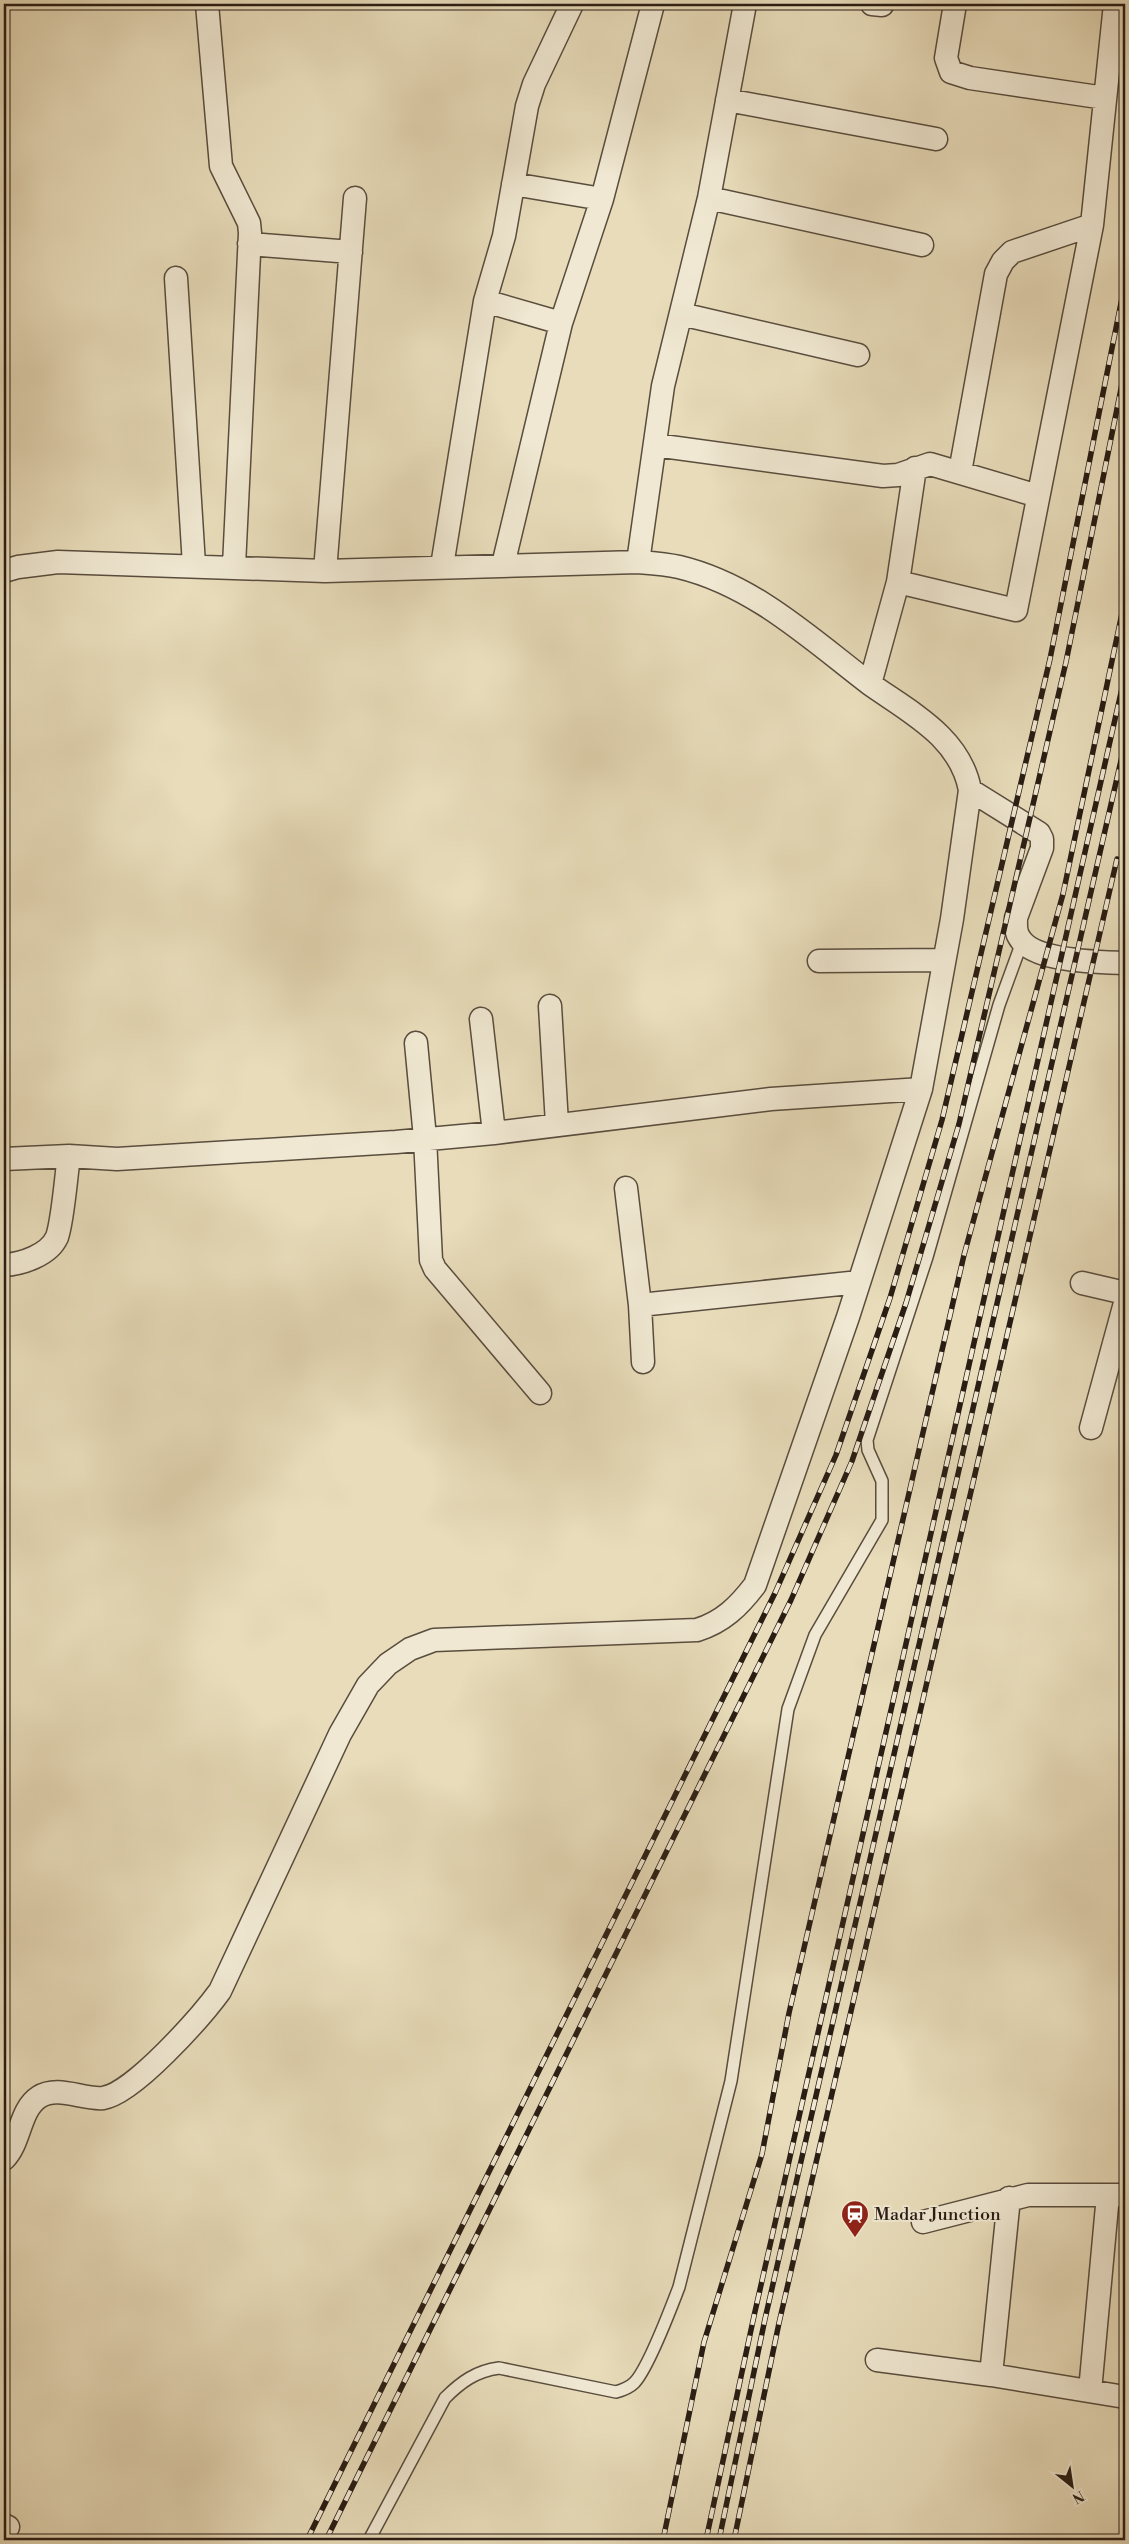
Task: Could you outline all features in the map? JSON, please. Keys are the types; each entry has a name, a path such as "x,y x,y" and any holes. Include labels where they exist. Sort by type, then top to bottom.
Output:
{"street":[{"path":"207,4 221,166 249,223 234,566"},
{"path":"442,566 485,301 504,236 527,106 534,84 572,4"},
{"path":"503,565 561,323 602,199 653,4"},
{"path":"638,562 664,386 709,198 745,4"},
{"path":"955,4 946,58 951,72 970,78 1105,98"},
{"path":"898,582 1016,610 1092,225 1115,4"},
{"path":"728,100 936,139"},
{"path":"513,184 602,199"},
{"path":"325,571 355,198"},
{"path":"709,198 922,245"},
{"path":"960,472 996,274 1003,260 1012,252 1092,225"},
{"path":"249,244 351,252"},
{"path":"176,278 194,565"},
{"path":"485,301 561,323"},
{"path":"681,314 858,355"},
{"path":"655,446 883,476 898,475 930,464 1038,496"},
{"path":"870,684 898,582 915,468"},
{"path":"4,571 18,567 58,562 234,566 325,571 442,566 638,562 679,567 726,583 761,601 870,684 939,732 960,758 967,775 970,790 952,919 921,1089 859,1282 755,1585 726,1616 712,1625 697,1630 434,1640 410,1649 388,1664 368,1685 340,1734 220,1991 203,2014 123,2091 101,2098 59,2093 40,2096 28,2110 15,2146 4,2159"},
{"path":"970,790 1028,826 1042,838 1042,848 1016,918 1016,930 1022,942 1034,952 1047,955 1094,962 1125,963"},
{"path":"819,961 944,960"},
{"path":"550,1006 557,1124"},
{"path":"481,1019 494,1133"},
{"path":"416,1043 425,1138 431,1260 435,1269 540,1393"},
{"path":"4,1159 69,1156 117,1159 494,1133 771,1099 921,1089"},
{"path":"4,1265 33,1258 46,1251 57,1238 69,1156"},
{"path":"626,1188 640,1305 643,1362"},
{"path":"640,1305 859,1282"},
{"path":"1082,1283 1125,1293"},
{"path":"1091,1428 1125,1303"},
{"path":"924,2222 1009,2198 1028,2195 1121,2195 1090,2392"},
{"path":"991,2374 1009,2198"},
{"path":"878,2360 991,2374 1125,2397"}],"lane":[{"path":"369,2540 445,2398 458,2385 486,2370 499,2368 616,2392 622,2390 634,2383 641,2372 671,2308 679,2287 730,2081 788,1709 815,1635 882,1520 882,1481 868,1450 867,1440 927,1258 999,1005 1022,942"}],"railway":[{"path":"307,2540 775,1593 836,1455 890,1298 942,1120 1050,659 1125,283"},
{"path":"326,2540 791,1600 852,1461 906,1303 959,1124 1066,662 1125,369"},
{"path":"663,2540 704,2342 762,2154 789,2013 964,1255 1063,894 1125,599"},
{"path":"706,2540 754,2316 1125,675"},
{"path":"719,2540 765,2319 1125,743"},
{"path":"734,2540 779,2323 1117,859"}],"place":[{"name":"Madar Junction","path":"855,2238"}]}
